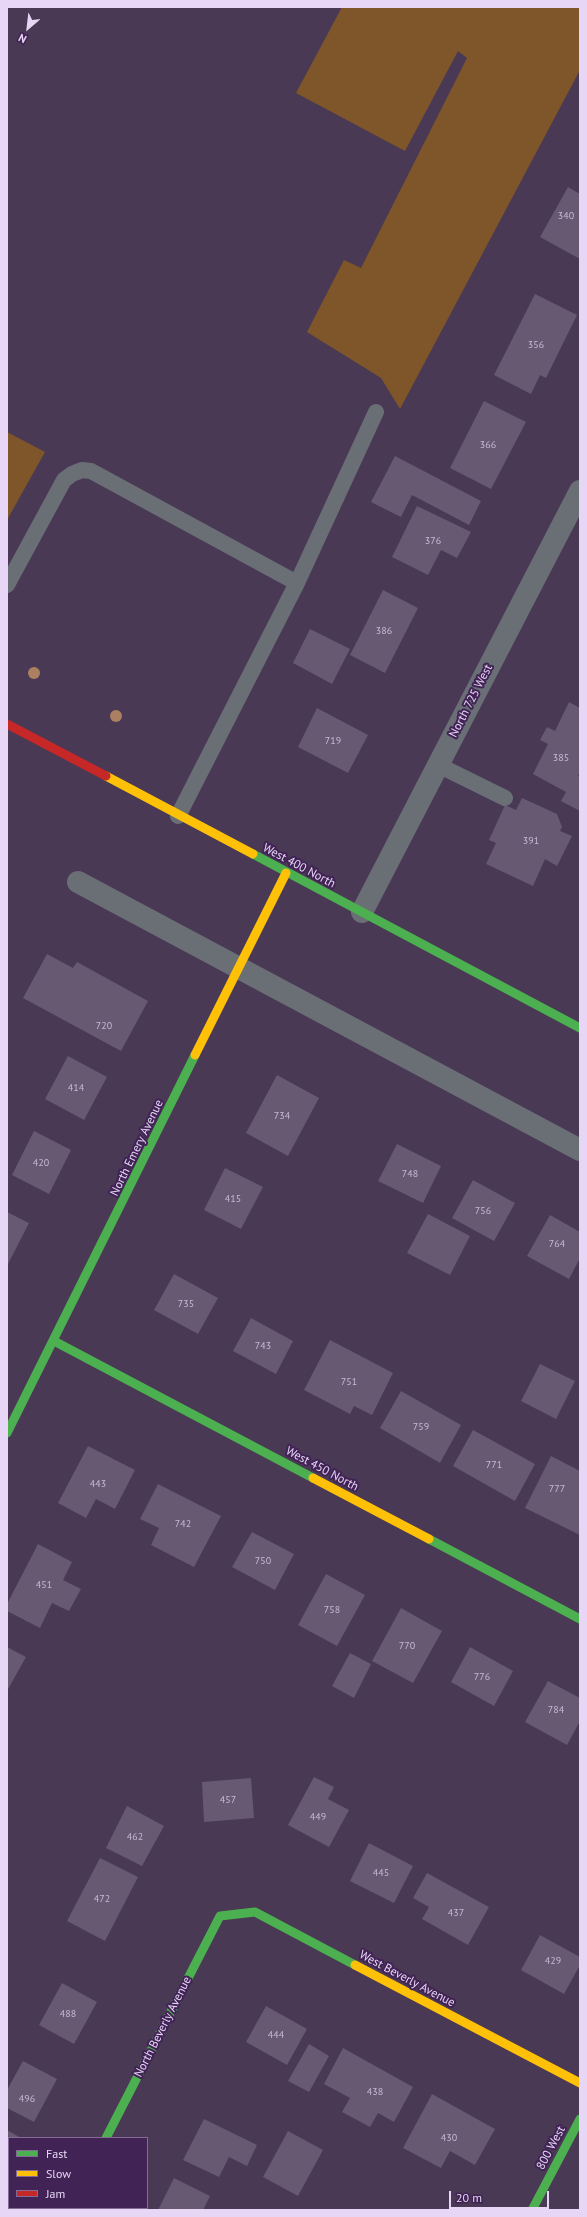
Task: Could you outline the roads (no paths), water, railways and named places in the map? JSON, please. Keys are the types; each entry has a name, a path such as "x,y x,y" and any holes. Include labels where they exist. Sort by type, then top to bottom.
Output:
{"street":[{"name":"North 725 West","path":"362,912 580,491"},
{"name":"West 400 North","path":"7,724 580,1028"},
{"name":"North Emery Avenue","path":"7,1433 286,873"},
{"path":"78,882 239,970 580,1150"},
{"name":"West 450 North","path":"54,1341 580,1619"},
{"name":"West Beverly Avenue","path":"220,1916 255,1912 580,2083"},
{"name":"North Beverly Avenue","path":"107,2137 220,1916"},
{"name":"800 West","path":"532,2210 580,2119"}],"lane":[{"path":"178,816 298,583 376,412"},
{"path":"7,585 64,480 72,474 82,470 91,471 298,583"},
{"path":"438,765 505,798"}]}
